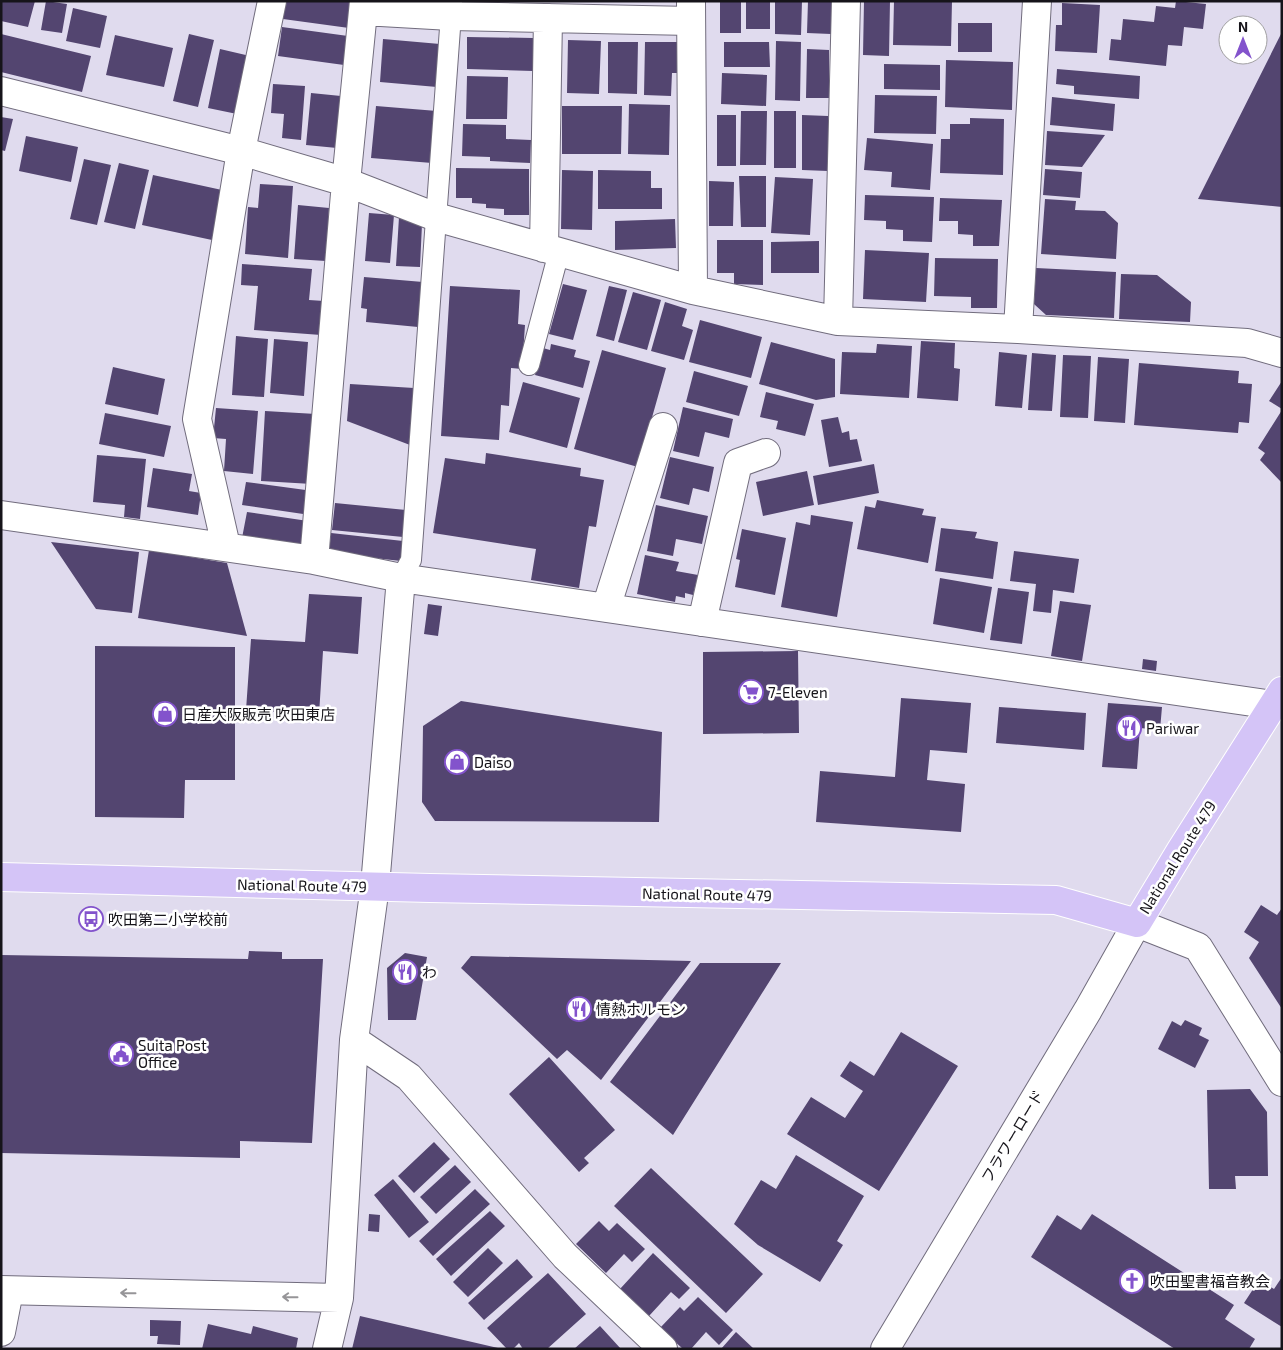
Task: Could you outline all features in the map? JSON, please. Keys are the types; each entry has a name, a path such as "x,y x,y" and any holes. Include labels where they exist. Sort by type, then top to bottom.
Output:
{"highway":[{"name":"National Route 479","path":"1,876 1056,900 1137,923 1277,698"}],"street":[{"path":"226,546 197,419 241,151 272,1"},
{"path":"838,321 846,1"},
{"path":"1018,329 1037,1"},
{"path":"314,560 363,6 452,9 548,18 691,11 693,290"},
{"path":"548,18 552,250"},
{"path":"1,91 241,151 346,182 436,217 693,290 838,321 1018,329 1247,343 1282,353"},
{"path":"606,608 663,427"},
{"path":"702,622 738,463 766,453"},
{"path":"1,516 226,546 314,560 401,578 702,622 1277,698"},
{"path":"327,1349 339,1298 354,1040 375,886 401,578"},
{"path":"1137,923 1198,946 1282,1082"},
{"name":"フラワーロード","path":"885,1349 1088,1010 1137,923"},
{"path":"354,1040 409,1077 565,1256 663,1349"},
{"path":"1,1332 5,1290 339,1298"}],"lane":[{"path":"401,578 411,560 452,9"},
{"path":"529,365 552,250"}],"building":[{"path":"1,1 35,1 28,27 1,21"},
{"path":"46,1 67,4 62,33 41,30"},
{"path":"286,1 353,1 349,28 283,19"},
{"path":"720,1 741,1 741,33 720,33"},
{"path":"746,1 770,1 770,29 746,29"},
{"path":"775,1 802,1 801,35 775,34"},
{"path":"808,1 832,1 831,34 807,33"},
{"path":"864,1 890,1 889,56 863,55"},
{"path":"894,1 952,1 951,46 893,45"},
{"path":"1176,1 1206,4 1203,29 1184,27 1182,46 1168,45 1166,66 1109,60 1111,39 1121,40 1123,19 1154,22 1156,6 1175,8"},
{"path":"1062,3 1100,5 1097,53 1055,51 1056,25 1062,25"},
{"path":"73,8 107,16 100,48 66,41"},
{"path":"958,23 992,23 992,52 958,52"},
{"path":"282,27 348,36 344,65 278,56"},
{"path":"1282,32 1282,207 1198,199 1265,65 1268,65 1268,60"},
{"path":"1,34 91,56 82,92 1,72"},
{"path":"189,34 214,40 198,107 173,101"},
{"path":"115,35 173,48 164,87 106,75"},
{"path":"467,37 533,38 533,71 467,69"},
{"path":"383,39 440,44 437,87 380,82"},
{"path":"568,40 601,41 599,94 567,93"},
{"path":"776,41 801,42 800,101 775,100"},
{"path":"608,42 638,42 637,94 608,93"},
{"path":"645,42 683,42 682,73 672,73 671,96 644,95"},
{"path":"724,42 769,42 770,67 724,67"},
{"path":"220,49 250,56 237,114 208,108"},
{"path":"807,49 829,50 829,98 806,98"},
{"path":"946,60 1013,62 1012,110 945,107"},
{"path":"884,64 940,65 940,90 884,89"},
{"path":"1057,69 1140,76 1139,99 1074,94 1074,86 1056,84"},
{"path":"722,73 767,75 766,106 721,104"},
{"path":"467,76 508,77 507,119 466,119"},
{"path":"273,84 305,86 301,140 282,138 284,114 271,113"},
{"path":"311,93 341,96 337,148 306,145"},
{"path":"875,95 937,96 936,134 874,133"},
{"path":"1052,97 1115,104 1113,131 1050,125"},
{"path":"629,104 670,105 669,155 628,154"},
{"path":"376,106 437,111 432,163 371,158"},
{"path":"562,106 622,106 621,154 562,154"},
{"path":"741,111 767,111 766,165 740,165"},
{"path":"774,111 796,111 796,168 774,168"},
{"path":"717,115 736,115 736,166 717,166"},
{"path":"802,115 828,116 828,171 802,170"},
{"path":"1,117 13,119 5,151 1,150"},
{"path":"970,118 1004,119 1003,175 940,173 941,139 950,139 950,124 970,124"},
{"path":"463,124 506,125 506,139 531,140 530,163 490,161 490,157 462,156"},
{"path":"1047,131 1105,135 1082,167 1045,165"},
{"path":"26,136 78,147 71,182 19,171"},
{"path":"867,138 933,144 930,190 891,187 892,172 864,170"},
{"path":"84,159 111,165 97,225 70,219"},
{"path":"119,163 149,170 135,229 104,222"},
{"path":"456,168 529,169 529,215 504,215 504,209 486,208 486,204 472,203 472,198 456,198"},
{"path":"1045,169 1082,172 1080,198 1043,195"},
{"path":"562,170 593,171 592,230 561,229"},
{"path":"598,170 651,171 651,188 662,188 662,209 598,209"},
{"path":"153,175 222,190 212,240 142,225"},
{"path":"739,176 766,176 766,227 741,227"},
{"path":"775,177 813,179 810,235 771,233"},
{"path":"709,181 734,182 733,226 709,226"},
{"path":"260,184 293,186 288,258 245,254 248,207 258,208"},
{"path":"865,195 934,197 932,242 903,241 903,230 886,229 886,221 864,220"},
{"path":"940,198 1002,200 999,246 973,246 973,235 958,234 958,221 939,221"},
{"path":"1045,199 1076,201 1075,210 1105,211 1118,223 1116,259 1041,254"},
{"path":"298,205 329,208 326,261 294,259"},
{"path":"369,213 394,215 390,263 365,261"},
{"path":"399,217 413,218 413,223 422,224 420,267 396,266"},
{"path":"675,219 676,248 615,250 615,221"},
{"path":"717,240 763,240 763,285 734,284 734,273 717,273"},
{"path":"819,241 819,273 771,273 771,242"},
{"path":"865,250 929,253 926,302 863,299"},
{"path":"935,258 998,259 997,308 971,308 971,297 934,296"},
{"path":"242,264 312,269 309,300 324,301 321,335 254,330 258,286 241,285"},
{"path":"1036,268 1116,272 1114,318 1046,315 1034,304"},
{"path":"1121,274 1157,275 1191,302 1190,322 1119,319"},
{"path":"364,277 423,282 418,327 366,322 367,309 361,308"},
{"path":"563,284 587,290 573,340 549,334"},
{"path":"450,286 520,290 518,324 525,325 522,369 511,368 509,406 501,405 499,440 441,436"},
{"path":"609,286 627,290 614,341 596,336"},
{"path":"633,292 661,300 647,350 618,342"},
{"path":"665,302 687,309 682,326 693,330 684,360 651,351"},
{"path":"700,320 762,337 751,378 689,362"},
{"path":"236,336 268,339 264,397 232,395"},
{"path":"274,339 308,342 304,396 270,393"},
{"path":"921,341 955,343 954,368 960,369 958,401 917,398"},
{"path":"771,342 835,359 835,397 816,400 759,384"},
{"path":"551,344 576,350 574,357 590,361 583,388 535,375 543,348 550,350"},
{"path":"877,344 912,346 909,398 840,394 842,352 876,353"},
{"path":"602,350 666,368 638,467 574,449"},
{"path":"999,352 1027,355 1022,408 995,406"},
{"path":"1032,353 1056,355 1052,411 1028,410"},
{"path":"1063,355 1091,356 1088,418 1060,417"},
{"path":"1098,357 1129,359 1125,423 1094,421"},
{"path":"1139,363 1239,371 1238,383 1252,384 1249,423 1239,422 1238,433 1134,425"},
{"path":"113,367 165,379 158,415 105,404"},
{"path":"694,371 748,386 739,416 686,402"},
{"path":"1282,381 1282,409 1269,401"},
{"path":"523,382 580,398 567,448 509,432"},
{"path":"350,384 414,388 410,445 347,421"},
{"path":"766,392 814,404 805,436 776,429 778,421 760,417"},
{"path":"683,407 733,419 729,438 705,432 699,457 673,451"},
{"path":"216,408 258,411 253,474 224,471 226,439 213,438"},
{"path":"1282,410 1282,483 1260,460 1265,453 1258,448"},
{"path":"265,411 316,414 312,484 261,481"},
{"path":"105,413 171,426 164,457 99,444"},
{"path":"838,417 842,433 849,431 850,440 857,439 862,461 829,467 821,420"},
{"path":"486,453 581,468 580,476 604,480 596,527 589,526 579,588 531,580 536,549 433,533 445,458 485,464"},
{"path":"97,455 146,459 140,519 124,517 125,505 93,502"},
{"path":"670,457 714,467 709,492 693,488 689,505 660,498"},
{"path":"874,464 879,493 818,505 813,476"},
{"path":"153,468 192,474 189,491 201,493 198,515 147,507"},
{"path":"807,471 814,505 763,516 756,482"},
{"path":"246,482 313,491 310,515 242,505"},
{"path":"877,500 924,509 922,515 936,517 928,563 857,549 865,506 875,508"},
{"path":"335,503 406,510 403,537 332,530"},
{"path":"656,505 708,516 702,544 676,539 673,556 647,551"},
{"path":"247,512 308,521 304,548 242,538"},
{"path":"811,515 853,522 837,617 781,607 796,522 810,525"},
{"path":"941,528 977,532 975,538 998,542 993,579 935,571"},
{"path":"742,529 786,538 775,595 735,587 740,560 736,559"},
{"path":"331,533 403,541 401,561 329,553"},
{"path":"51,542 139,552 132,613 96,609"},
{"path":"149,550 227,563 247,636 138,618"},
{"path":"1014,551 1079,559 1074,593 1053,590 1051,613 1033,611 1036,584 1010,581"},
{"path":"645,555 679,562 676,571 698,575 693,595 685,593 685,598 676,596 675,602 637,594"},
{"path":"940,578 992,587 984,633 933,624"},
{"path":"998,588 1029,592 1022,644 990,640"},
{"path":"309,594 362,597 358,654 323,651 319,715 246,710 251,639 305,642"},
{"path":"1060,601 1091,605 1082,661 1051,656"},
{"path":"428,604 442,606 438,636 424,634"},
{"name":"日産大阪販売 吹田東店","path":"95,646 235,647 235,780 185,780 184,818 95,817"},
{"name":"7-Eleven","path":"798,651 799,733 703,734 703,652"},
{"path":"1143,659 1157,661 1156,671 1142,669"},
{"path":"901,698 971,703 967,753 930,750 927,780 965,784 961,832 816,822 820,771 895,777"},
{"path":"461,701 662,732 659,822 435,821 422,802 423,726"},
{"path":"1108,703 1162,707 1160,730 1140,728 1137,769 1102,767"},
{"path":"999,707 1086,713 1084,750 996,743"},
{"path":"1261,905 1277,915 1282,908 1282,1009 1249,958 1259,942 1244,932"},
{"path":"249,951 282,952 282,959 323,959 312,1143 240,1141 240,1158 1,1153 1,955 248,959"},
{"path":"405,953 427,957 416,1020 388,1020 387,968"},
{"name":"情熱ホルモン","path":"471,956 691,961 601,1080 567,1050 557,1059 461,968"},
{"path":"700,963 781,963 673,1135 610,1082"},
{"path":"1185,1020 1202,1028 1199,1035 1209,1040 1195,1068 1158,1049 1172,1021 1181,1026"},
{"path":"901,1032 958,1066 879,1191 787,1134 811,1097 845,1118 863,1091 840,1076 850,1061 874,1076"},
{"path":"549,1057 615,1130 584,1158 589,1163 579,1172 509,1094"},
{"path":"1250,1089 1267,1112 1268,1176 1235,1176 1236,1189 1209,1189 1207,1090"},
{"path":"434,1142 450,1159 414,1193 398,1176"},
{"path":"796,1155 864,1196 837,1241 843,1245 820,1282 758,1245 734,1224 761,1180 776,1189"},
{"path":"455,1165 471,1182 436,1214 420,1197"},
{"path":"651,1168 763,1274 726,1313 614,1206"},
{"path":"393,1179 429,1222 409,1238 374,1195"},
{"path":"475,1189 490,1204 433,1256 419,1241"},
{"path":"490,1211 505,1226 451,1276 436,1259"},
{"path":"369,1214 380,1215 379,1232 368,1231"},
{"name":"吹田聖書福音教会","path":"1092,1214 1234,1305 1225,1319 1255,1339 1249,1349 1175,1349 1031,1257 1057,1215 1081,1230"},
{"path":"599,1221 609,1231 617,1223 645,1249 632,1262 624,1254 606,1273 576,1244"},
{"path":"488,1248 503,1263 468,1297 453,1282"},
{"path":"653,1253 690,1288 679,1299 671,1292 649,1316 620,1289"},
{"path":"517,1259 533,1277 484,1320 468,1303"},
{"path":"548,1273 586,1314 547,1349 523,1349 519,1343 513,1349 507,1349 487,1328"},
{"path":"1282,1277 1282,1327 1244,1303 1259,1280 1274,1289"},
{"path":"698,1297 733,1330 719,1345 706,1332 691,1349 683,1349 660,1328 680,1307 684,1311"},
{"path":"360,1316 498,1348 498,1349 352,1349"},
{"path":"150,1320 181,1321 180,1345 157,1344 158,1336 150,1336"},
{"path":"208,1324 251,1334 253,1326 298,1338 296,1349 202,1349"},
{"path":"600,1326 621,1349 574,1349"},
{"path":"736,1332 754,1349 721,1349"}],"place":[{"name":"7-Eleven","path":"751,692"},
{"name":"日産大阪販売 吹田東店","path":"165,714"},
{"name":"Pariwar","path":"1129,728"},
{"name":"Daiso","path":"457,762"},
{"name":"吹田第二小学校前","path":"91,919"},
{"name":"わ","path":"405,972"},
{"name":"情熱ホルモン","path":"579,1009"},
{"name":"Suita Post Office","path":"121,1054"},
{"name":"吹田聖書福音教会","path":"1132,1281"}]}
